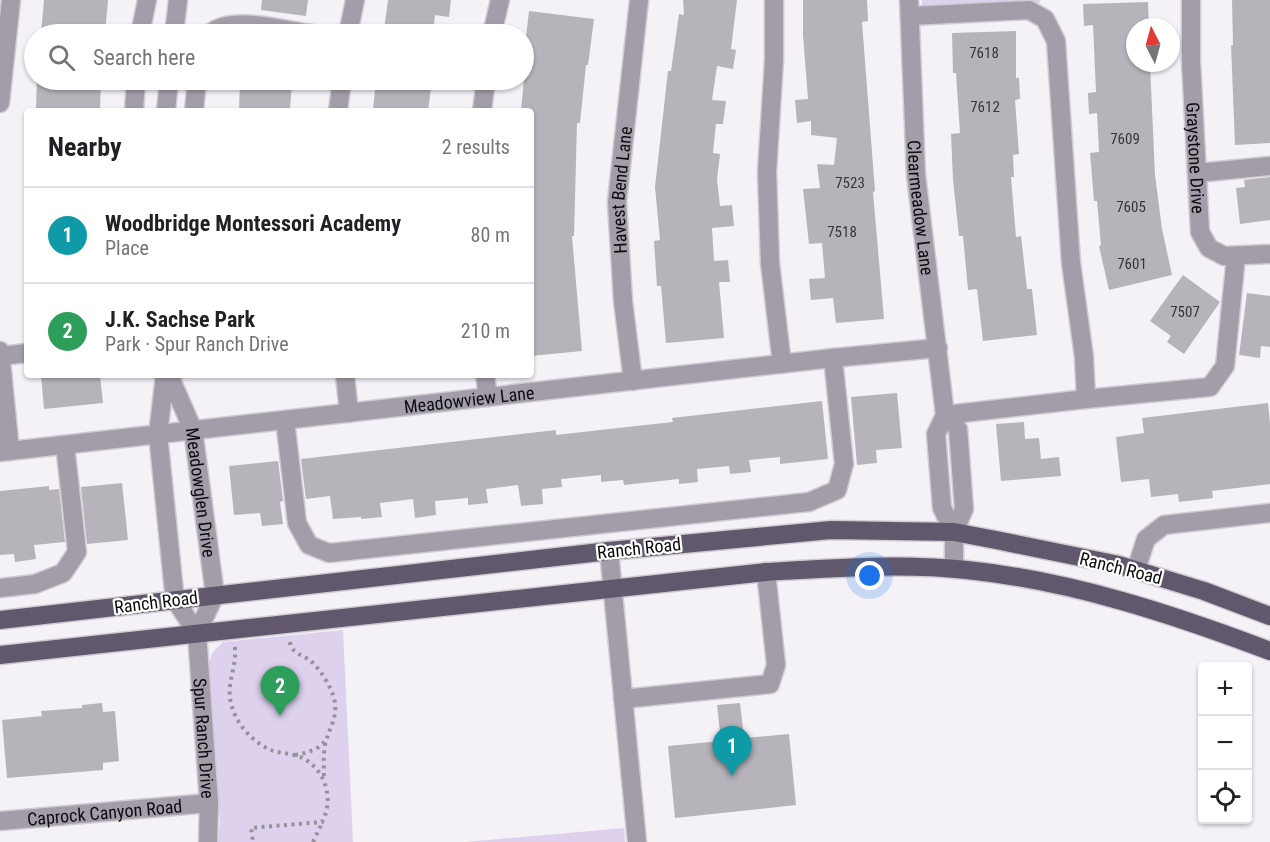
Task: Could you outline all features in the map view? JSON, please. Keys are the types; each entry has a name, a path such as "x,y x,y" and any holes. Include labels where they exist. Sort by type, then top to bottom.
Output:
{"main road":[{"name":"Ranch Road","path":"0,620 609,551 810,531 954,532 1119,565 1204,591 1270,616"},
{"name":"Ranch Road","path":"0,655 766,572 868,566 954,569 997,574 1083,590 1165,613 1270,650"}],"street":[{"path":"0,103 11,0"},
{"path":"142,24 147,0"},
{"path":"175,24 178,0"},
{"path":"348,24 355,0"},
{"path":"494,24 500,0"},
{"name":"Havest Bend Lane","path":"633,381 623,301 617,202 639,0"},
{"path":"774,0 774,60 767,172 770,263 783,364"},
{"name":"Graystone Drive","path":"1191,0 1191,62 1200,232 1209,248 1224,256 1270,254"},
{"path":"910,8 1029,10 1045,19 1056,41 1071,263 1084,357 1086,399"},
{"name":"Clearmeadow Lane","path":"910,8 916,175 945,415 936,434 942,508 954,532 954,569"},
{"path":"134,108 135,90"},
{"path":"166,108 168,90"},
{"path":"194,108 196,90"},
{"path":"338,108 341,90"},
{"path":"482,108 485,90"},
{"path":"1197,173 1270,166"},
{"path":"945,415 1210,387 1225,366 1236,256"},
{"name":"Meadowview Lane","path":"5,452 938,348"},
{"path":"0,351 5,452"},
{"path":"1,356 24,353"},
{"path":"285,420 297,523 309,545 329,553 809,502 837,490 844,464 833,358"},
{"name":"Meadowglen Drive","path":"165,378 158,434 175,600 197,633"},
{"name":"Meadowglen Drive","path":"170,378 193,430 215,595"},
{"path":"345,378 349,413"},
{"path":"485,378 488,397"},
{"path":"0,588 35,584 63,573 77,552 65,445"},
{"path":"1136,570 1146,539 1164,525 1270,513"},
{"path":"609,551 637,842"},
{"path":"623,699 770,684 776,665 766,572"},
{"path":"197,633 215,595"},
{"name":"Spur Ranch Drive","path":"197,633 209,803 208,842"},
{"name":"Caprock Canyon Road","path":"0,821 209,803"}],"path":[{"path":"290,641 293,650 312,662 332,693 335,703 335,715 325,747 324,781 328,804 313,842"},
{"path":"235,647 236,656 229,684 235,716 253,740 270,750 294,755 312,766 321,774 324,781"},
{"path":"294,755 306,753 321,746 327,739"},
{"path":"253,842 251,828 322,822"}],"shaded area":[{"path":"922,0 1041,0 1038,4 922,8"},
{"path":"343,630 353,842 218,842 220,822 209,662 212,653 223,642"},
{"path":"624,828 625,842 465,842"}],"building":[{"path":"44,0 108,0 106,24 42,24"},
{"path":"262,0 308,0 306,16 261,10"},
{"path":"388,0 451,0 449,17 435,15 434,24 385,24"},
{"path":"683,0 737,0 731,49 736,50 733,69 717,66 712,100 726,101 723,124 716,124 713,153 720,154 717,179 720,206 732,205 734,226 712,228 714,261 728,260 730,282 719,282 724,338 666,343 661,286 657,286 654,241 660,240 655,187 668,71 671,71 679,14 684,15"},
{"path":"803,0 867,0 868,21 862,22 884,319 836,323 833,298 811,300 809,279 825,278 822,243 809,244 803,189 820,188 817,164 834,165 837,138 811,135 811,121 797,123 795,100 808,99"},
{"path":"1232,0 1270,0 1270,143 1235,145 1231,45 1233,45"},
{"path":"1148,2 1149,18 1126,18 1126,72 1150,72 1155,175 1162,229 1172,275 1109,290 1099,246 1101,245 1097,201 1094,201 1090,153 1099,152 1097,113 1089,114 1088,93 1096,92 1093,25 1084,26 1083,4"},
{"path":"529,11 594,19 580,123 577,123 574,236 572,236 582,351 534,356 534,108 521,108 523,90 534,90 534,24 527,24"},
{"path":"1016,31 1016,78 1019,78 1020,99 1015,100 1019,154 1013,155 1014,177 1011,177 1016,237 1021,236 1027,289 1032,289 1037,335 983,341 977,289 968,290 963,236 959,236 953,180 951,134 960,133 956,73 953,73 952,33"},
{"path":"37,90 101,90 100,108 36,108"},
{"path":"240,90 291,90 290,108 239,108"},
{"path":"375,90 431,90 428,108 373,108"},
{"path":"1270,177 1270,220 1240,224 1236,188 1245,187 1244,180"},
{"path":"1183,275 1220,302 1184,354 1167,342 1171,336 1150,321"},
{"path":"1247,293 1270,296 1270,347 1261,346 1260,358 1239,355"},
{"path":"41,378 100,378 103,403 44,409"},
{"path":"897,393 902,448 876,450 877,463 857,465 851,397"},
{"path":"822,401 828,459 780,464 780,457 749,460 751,472 730,474 729,466 697,469 698,482 679,484 679,479 624,485 623,480 601,482 601,475 561,479 562,487 542,489 543,504 521,506 518,485 486,489 488,503 468,505 468,498 435,501 436,515 415,518 413,499 380,503 382,517 333,519 330,496 306,499 301,459 556,430 556,435 673,422 672,418"},
{"path":"1268,403 1270,484 1212,491 1213,498 1179,502 1178,494 1151,497 1149,479 1121,482 1116,437 1144,433 1142,418"},
{"path":"1024,422 1025,439 1039,438 1041,459 1059,457 1061,476 1001,481 996,424"},
{"path":"278,461 283,501 280,502 283,524 262,526 260,513 234,515 229,466"},
{"path":"122,483 128,540 87,544 81,487"},
{"path":"49,486 49,490 59,489 65,542 34,545 36,559 15,562 14,554 0,555 0,491"},
{"path":"102,703 103,712 115,711 119,761 103,763 103,770 7,778 2,720 42,716 41,711 82,708 82,705"},
{"path":"740,703 744,738 789,734 796,805 675,818 668,746 721,741 717,705"}],"place":[{"name":"J.K. Sachse Park","path":"280,716"},
{"name":"Woodbridge Montessori Academy","path":"732,776"}]}
